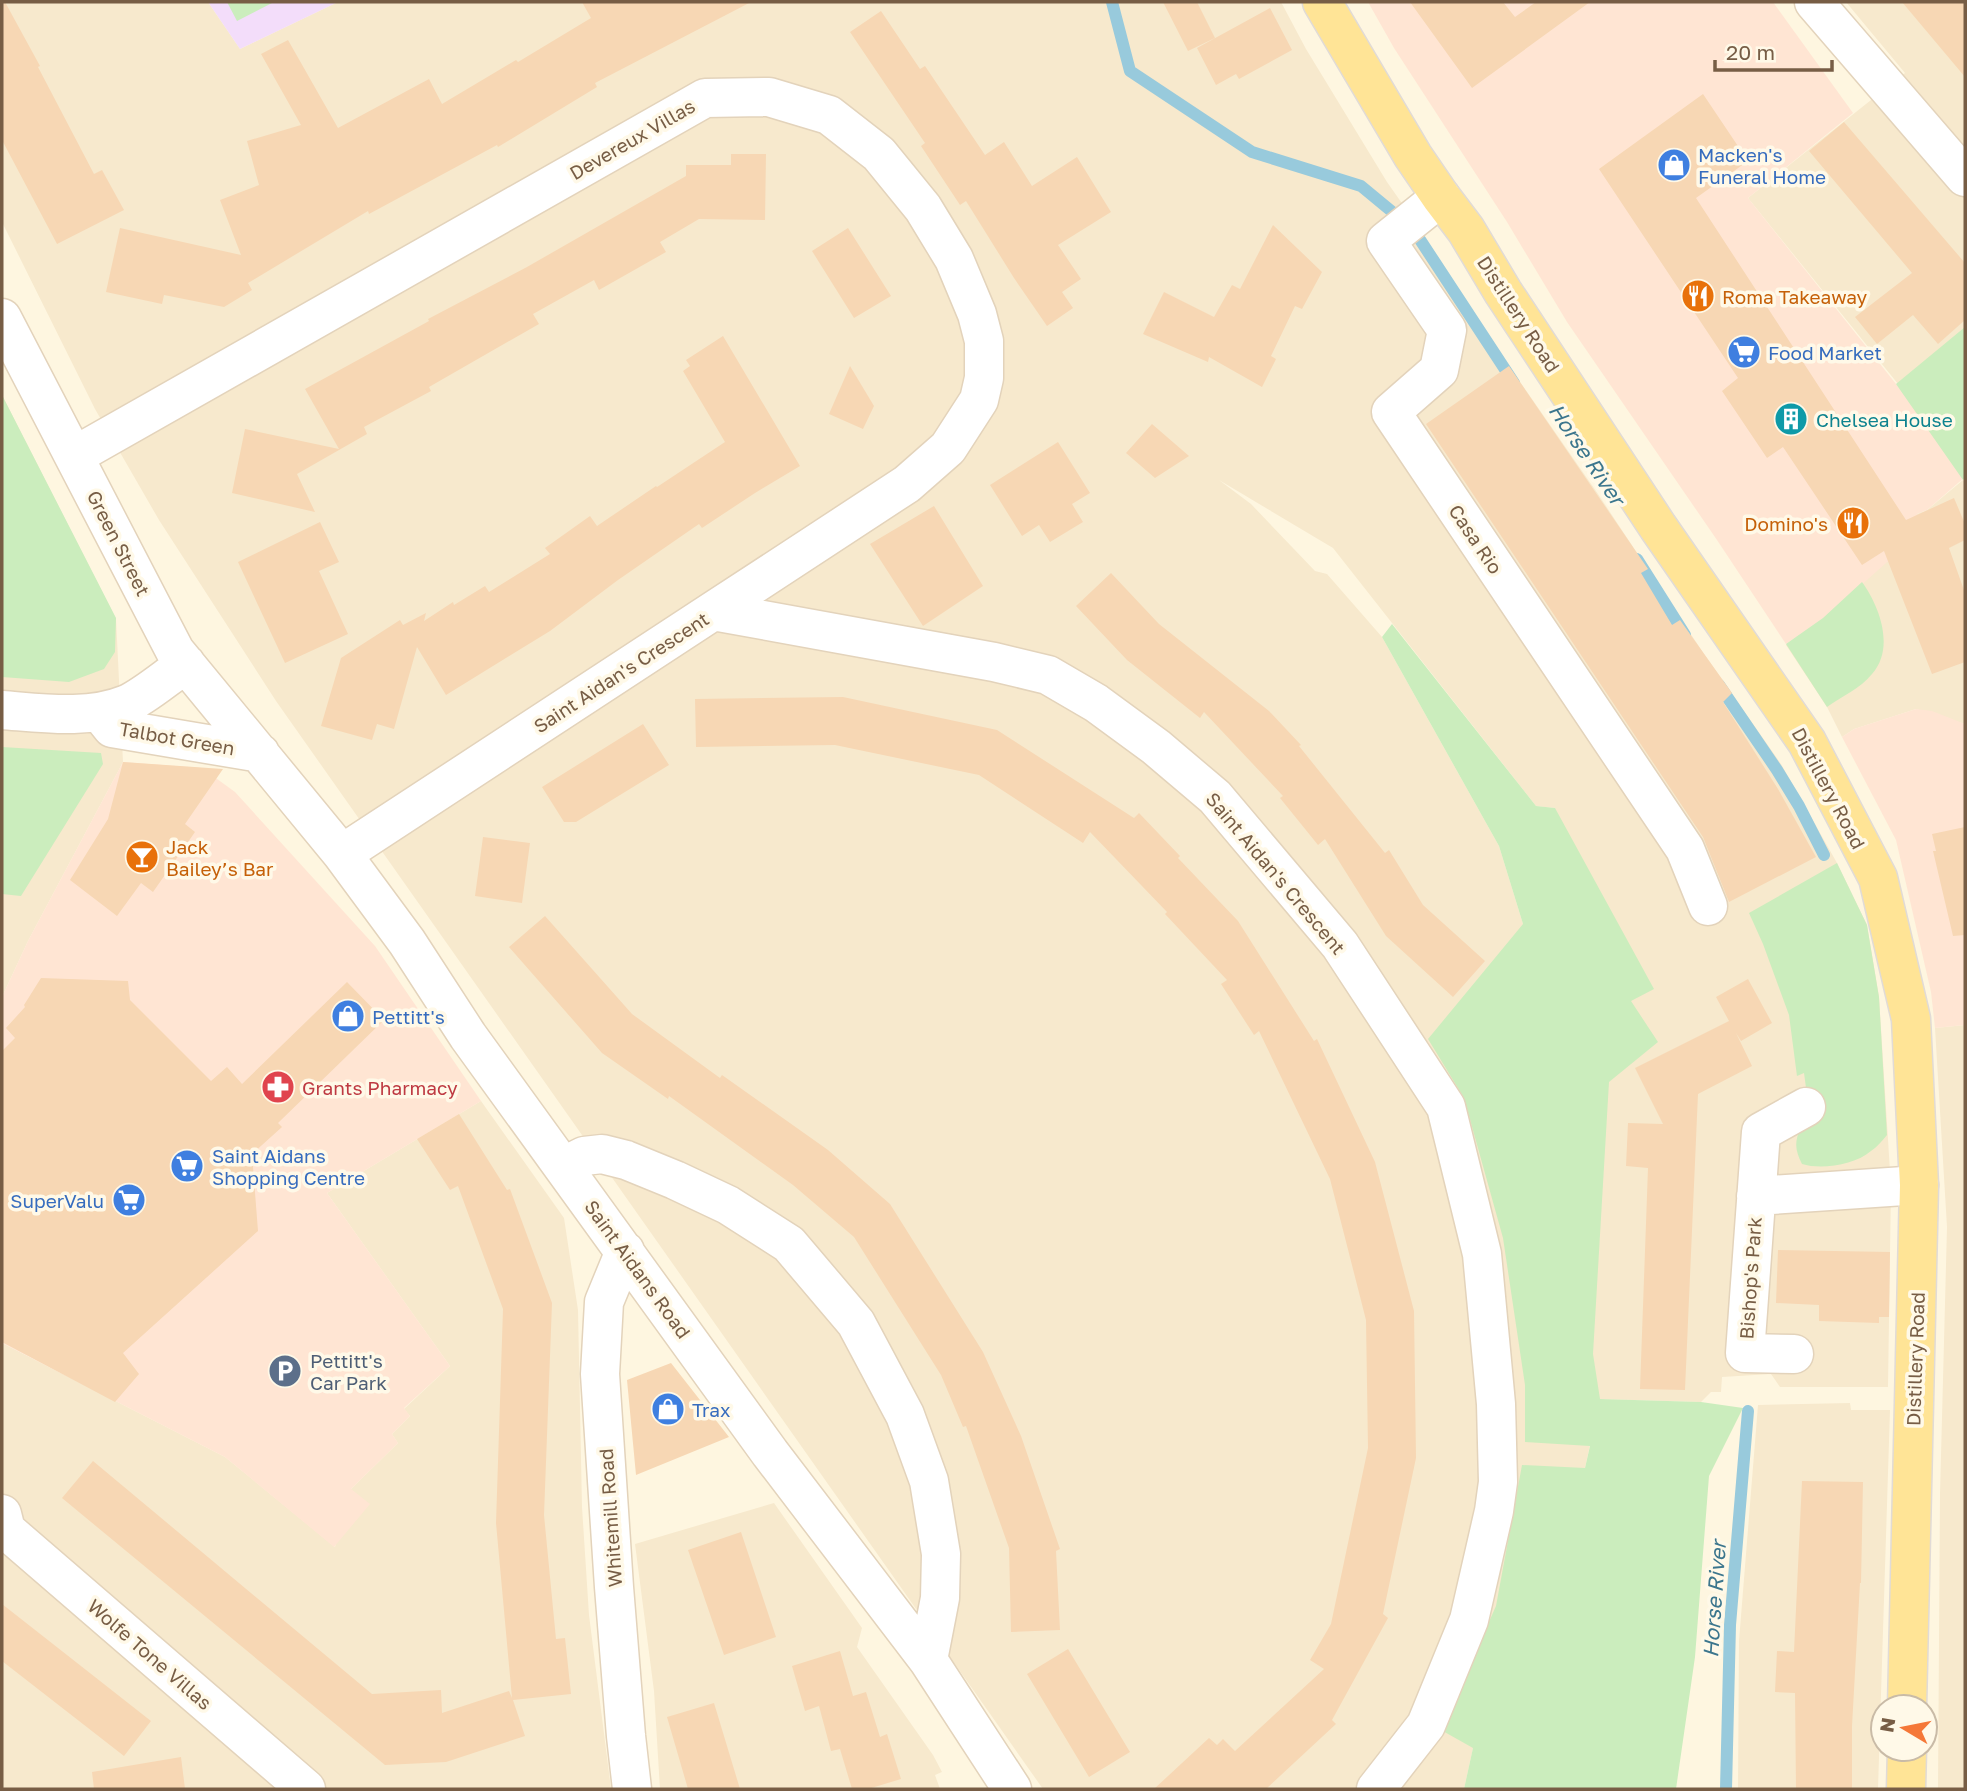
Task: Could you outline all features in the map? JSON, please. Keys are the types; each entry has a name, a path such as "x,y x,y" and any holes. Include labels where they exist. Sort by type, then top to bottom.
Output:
{"main road":[{"name":"Distillery Road","path":"1322,2 1413,156 1415,218 1466,230 1503,292 1658,527 1808,742 1878,878 1911,1019 1919,1185 1907,1693"},
{"path":"1906,1763 1906,1789"}],"street":[{"path":"1814,2 1965,177"},
{"name":"Devereux Villas","path":"74,456 705,98 769,97 828,115 879,154 923,208 954,260 977,314 984,341 985,378 979,400 948,448 907,484 713,611"},
{"name":"Casa Rio","path":"1415,218 1386,240 1447,330 1439,370 1391,412 1685,849 1708,906"},
{"name":"Green Street","path":"2,318 175,652 260,752"},
{"name":"Saint Aidan's Crescent","path":"342,855 713,611 994,662 1048,675 1096,703 1156,747 1215,797 1340,945 1446,1107 1482,1254 1496,1404 1498,1482 1494,1511 1469,1620 1426,1725 1376,1789"},
{"name":"Talbot Green","path":"2,710 100,713 129,703 186,663"},
{"name":"Talbot Green","path":"100,713 112,728 260,752"},
{"name":"Saint Aidans Road","path":"260,752 407,942 468,1036 770,1453 928,1660 997,1784"},
{"name":"Bishop's Park","path":"1794,1354 1745,1353 1761,1132 1806,1107"},
{"path":"564,1166 584,1157 602,1154 626,1160 728,1205 789,1244 856,1323 905,1415 929,1481 941,1562 940,1598 928,1660"},
{"name":"Bishop's Park","path":"1756,1196 1919,1185"},
{"name":"Whitemill Road","path":"625,1251 604,1302 600,1374 614,1587 632,1789"},
{"name":"Wolfe Tone Villas","path":"2,1514 6,1530 306,1789"}],"shaded area":[{"path":"2,2 208,2 240,49 338,2 1281,2 1306,49 1387,182 1509,366 1781,764 1837,863 1867,925 1879,997 1891,1187 1888,1387 1780,1387 1771,1374 1722,1377 1721,1392 1711,1392 1701,1402 1600,1399 1585,1468 1473,1748 1464,1789 1043,1789 276,701 159,520 95,409 2,222","holes":["1219,480 1333,548 1536,806 1555,808 1523,924 1499,846 1382,637 1327,574 1315,571 1251,504"]},
{"path":"208,2 338,2 240,49"},
{"path":"1368,2 1773,2 1853,113 1748,198 1965,467 1965,477 1927,510 1917,514 1920,528 1903,548 1823,619 1786,644 1567,322 1507,222 1394,48"},
{"path":"1846,2 1965,2 1965,467 1748,198 1905,73"},
{"path":"2,395 116,619 123,762 28,941 2,997"},
{"path":"1963,480 1965,724 1916,709 1854,729 1842,737 1827,707 1786,645 1903,548 1917,514 1927,510"},
{"path":"1916,709 1932,711 1965,724 1965,1025 1935,1028 1931,992 1896,840 1842,737 1854,729"},
{"name":"Saint Aidans Shopping Centre","path":"123,762 202,768 235,792 375,946 481,1101 327,1193 450,1366 404,1408 410,1416 392,1434 398,1443 351,1489 370,1504 334,1547 225,1457 2,1343 2,997 28,941"},
{"path":"1965,1025 1965,1789 1938,1789 1940,1494 1947,1227 1935,1028"},
{"path":"481,1101 564,1218 578,1310 582,1507 589,1615 611,1789 2,1789 2,1343 225,1457 335,1547 351,1489 398,1443 392,1434 410,1416 404,1409 450,1366 327,1193"},
{"path":"1850,1403 1851,1410 1890,1410 1881,1693 1869,1693 1869,1763 1879,1763 1878,1789 1738,1789 1739,1641 1758,1405"},
{"path":"774,1503 862,1628 857,1647 933,1755 942,1772 935,1775 940,1789 660,1789 654,1691 635,1544"}],"green space":[{"path":"227,2 274,2 237,21"},
{"path":"1965,327 1965,477 1963,480 1896,384"},
{"path":"2,395 116,618 115,652 104,669 69,682 2,677"},
{"path":"1862,582 1879,615 1884,640 1883,652 1879,664 1867,679 1827,707 1786,644 1823,618"},
{"path":"1392,624 1536,806 1555,808 1654,989 1631,1001 1658,1042 1609,1082 1593,1354 1600,1399 1701,1402 1743,1408 1709,1476 1695,1657 1676,1789 1464,1789 1473,1748 1441,1730 1496,1606 1522,1465 1585,1468 1590,1446 1525,1442 1525,1385 1503,1238 1464,1098 1428,1039 1523,924 1499,846 1382,637"},
{"path":"2,747 101,753 103,764 21,896 2,894"},
{"path":"1837,863 1867,925 1879,997 1887,1135 1873,1149 1856,1160 1838,1165 1810,1166 1802,1164 1796,1146 1801,1127 1811,1124 1804,1073 1797,1076 1789,1015 1749,913"}],"building":[{"path":"2,2 5,2 40,66 38,67 94,174 102,170 124,210 57,244 2,140"},
{"path":"582,2 751,2 595,83 597,87 498,147 497,145 369,214 368,211 248,283 252,290 224,307 164,295 162,304 106,292 120,228 241,255 220,200 259,185 247,141 301,125 261,54 288,40 338,128 429,79 442,104 591,18"},
{"path":"1163,2 1197,2 1215,38 1188,51"},
{"path":"1410,2 1503,2 1515,17 1536,2 1590,2 1472,88"},
{"path":"1902,2 1965,2 1965,77"},
{"path":"1270,8 1292,50 1239,79 1236,74 1216,85 1197,48"},
{"path":"881,11 920,69 925,66 985,155 1004,142 1032,186 1077,157 1111,212 1058,245 1081,279 1062,292 1073,308 1047,326 966,201 960,205 921,146 925,143 850,32"},
{"path":"1703,94 1748,161 1696,198 1906,520 1954,498 1965,524 1965,540 1949,548 1965,593 1965,662 1932,674 1884,551 1862,565 1783,447 1767,458 1722,391 1738,378 1599,169"},
{"path":"1844,122 1965,263 1965,320 1938,344 1913,315 1877,344 1855,317 1912,273 1809,151"},
{"path":"731,154 766,154 765,220 699,219 660,242 666,252 599,290 594,280 533,314 539,324 429,387 431,391 364,427 367,434 297,474 315,512 232,493 245,429 339,449 305,389 686,176 686,165 731,165"},
{"path":"1273,225 1322,272 1302,309 1295,306 1271,356 1276,359 1262,387 1209,357 1208,362 1143,334 1164,292 1214,317 1232,285 1240,289"},
{"path":"848,228 891,296 854,318 812,251"},
{"path":"723,336 800,466 702,528 699,524 550,631 446,695 417,647 394,729 377,724 372,740 321,726 341,658 400,620 403,625 426,613 424,621 485,586 489,592 550,554 545,548 590,516 597,526 725,442 683,371 690,366 686,360"},
{"path":"850,366 874,406 863,429 829,414"},
{"path":"1509,366 1648,569 1641,573 1672,625 1680,620 1732,693 1723,702 1778,789 1816,857 1729,902 1703,837 1426,424"},
{"path":"1152,424 1189,456 1155,478 1126,453"},
{"path":"1058,442 1090,493 1072,504 1083,522 1050,542 1039,525 1022,536 990,485"},
{"path":"934,506 983,586 923,626 870,544"},
{"path":"320,522 339,562 319,571 348,634 285,663 238,562"},
{"path":"1111,573 1159,624 1269,711 1301,745 1299,746 1385,853 1389,850 1423,905 1485,961 1453,997 1386,936 1325,839 1318,845 1280,798 1283,796 1204,712 1200,718 1127,660 1076,606"},
{"path":"843,697 997,730 1134,818 1139,813 1238,921 1314,1041 1317,1039 1375,1162 1414,1311 1416,1458 1383,1614 1388,1618 1332,1720 1336,1724 1266,1789 1154,1789 1209,1738 1217,1745 1223,1739 1235,1751 1324,1669 1310,1660 1331,1624 1368,1448 1366,1320 1330,1179 1259,1031 1254,1035 1221,984 1227,980 1165,914 1167,912 1090,832 1083,843 979,775 835,745 696,747 695,699"},
{"path":"643,724 669,765 576,822 564,822 542,787"},
{"path":"123,762 223,769 185,824 195,832 153,892 141,883 117,916 70,880 108,819"},
{"path":"1965,827 1965,935 1953,936 1933,851 1936,851 1932,834"},
{"path":"483,837 530,843 522,903 475,896"},
{"path":"545,916 632,1014 720,1078 722,1075 828,1150 890,1204 983,1352 1021,1436 1060,1549 1056,1551 1060,1630 1011,1632 1009,1548 966,1426 963,1427 941,1375 854,1237 793,1185 669,1096 668,1099 602,1053 509,947"},
{"name":"SuperValu","path":"41,978 128,981 130,1000 211,1081 227,1067 242,1084 347,982 384,1020 278,1123 282,1127 252,1154 258,1231 123,1353 139,1374 115,1402 2,1342 2,1051 15,1038 6,1028 25,1007"},
{"path":"1748,979 1772,1023 1741,1041 1736,1033 1752,1066 1698,1094 1685,1390 1640,1389 1648,1168 1626,1166 1628,1123 1663,1124 1635,1068 1729,1021 1716,997"},
{"path":"459,1114 507,1190 510,1189 552,1303 544,1515 556,1639 565,1638 571,1694 513,1700 525,1736 446,1762 385,1765 62,1498 93,1461 372,1694 441,1690 442,1713 509,1691 512,1698 496,1523 503,1309 458,1186 450,1190 417,1139"},
{"path":"1778,1250 1890,1252 1889,1317 1879,1317 1879,1323 1819,1321 1819,1305 1776,1303"},
{"name":"Trax","path":"671,1363 729,1437 636,1475 627,1380"},
{"path":"1802,1481 1863,1482 1861,1583 1852,1726 1852,1789 1796,1789 1795,1693 1775,1692 1777,1651 1794,1652"},
{"path":"741,1532 776,1637 724,1655 688,1550"},
{"path":"2,1604 151,1721 124,1756 2,1661"},
{"path":"1068,1649 1130,1752 1089,1777 1027,1674"},
{"path":"840,1651 853,1696 866,1692 880,1737 887,1734 901,1779 868,1789 852,1789 840,1749 831,1751 819,1706 805,1711 792,1666"},
{"path":"714,1703 740,1789 688,1789 667,1717"},
{"path":"181,1757 185,1789 94,1789 92,1772"}],"waterway":[{"name":"Horse River","path":"1112,2 1130,71 1252,152 1361,186 1413,229 1514,383"},
{"name":"Horse River","path":"1637,559 1685,635"},
{"name":"Horse River","path":"1719,685 1777,770 1824,855"},
{"name":"Horse River","path":"1726,1789 1730,1625 1748,1411"}],"place":[{"name":"Macken's Funeral Home","path":"1674,165"},
{"name":"Roma Takeaway","path":"1698,296"},
{"name":"Food Market","path":"1744,352"},
{"name":"Chelsea House","path":"1791,419"},
{"name":"Domino's","path":"1853,523"},
{"name":"Jack Bailey’s Bar","path":"142,857"},
{"name":"Pettitt's","path":"348,1016"},
{"name":"Grants Pharmacy","path":"278,1087"},
{"name":"Saint Aidans Shopping Centre","path":"187,1166"},
{"name":"SuperValu","path":"129,1200"},
{"name":"Pettitt's Car Park","path":"285,1371"},
{"name":"Trax","path":"668,1409"}]}
